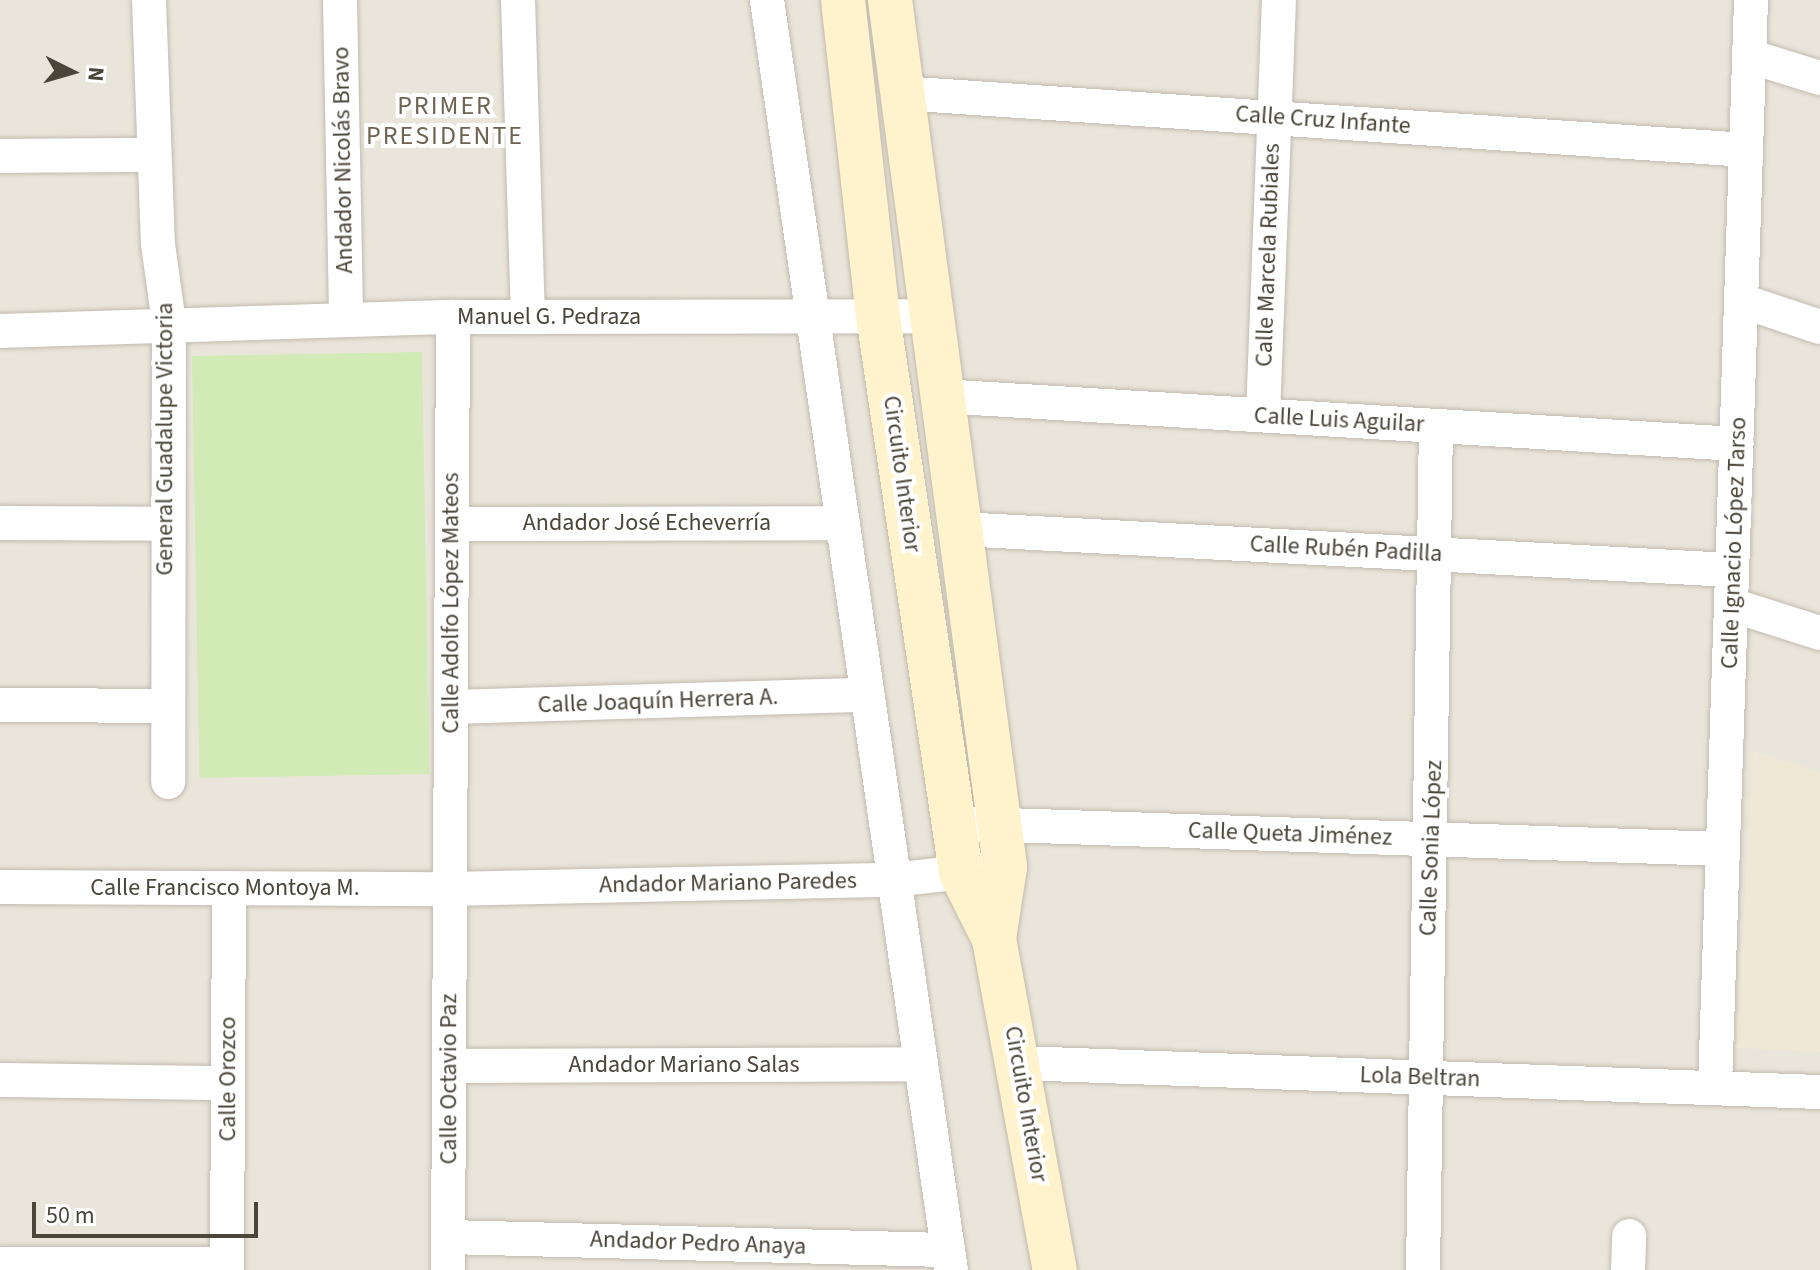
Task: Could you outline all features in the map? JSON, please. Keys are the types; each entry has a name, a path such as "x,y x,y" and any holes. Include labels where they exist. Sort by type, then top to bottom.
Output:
{"main road":[{"name":"Circuito Interior","path":"843,0 878,316 961,873 994,939 1020,1063 1055,1270"},
{"name":"Circuito Interior","path":"890,0 940,396 1005,867 994,939"}],"street":[{"name":"General Guadalupe Victoria","path":"149,0 152,155 169,323 168,782"},
{"name":"Andador Nicolás Bravo","path":"340,0 346,320"},
{"path":"518,0 528,316"},
{"path":"767,0 918,1064 949,1260"},
{"name":"Calle Marcela Rubiales","path":"1263,415 1279,0"},
{"name":"Calle Ignacio López Tarso","path":"1715,1086 1751,0"},
{"path":"1749,56 1820,78"},
{"name":"Calle Cruz Infante","path":"900,93 1746,150"},
{"path":"0,156 152,155"},
{"path":"1742,301 1820,327"},
{"name":"Manuel G. Pedraza","path":"0,331 169,323 453,317 930,316"},
{"name":"Calle Adolfo López Mateos","path":"450,889 453,317"},
{"name":"Calle Luis Aguilar","path":"940,396 1737,444"},
{"name":"Calle Sonia López","path":"1423,1270 1423,1078 1433,839 1436,426"},
{"path":"0,523 167,524"},
{"name":"Andador José Echeverría","path":"452,524 843,523"},
{"name":"Calle Rubén Padilla","path":"959,529 1732,570"},
{"path":"1732,605 1820,633"},
{"name":"Calle Joaquín Herrera A.","path":"451,707 865,695"},
{"path":"0,705 167,706"},
{"name":"Calle Queta Jiménez","path":"953,823 1723,849"},
{"name":"Andador Mariano Paredes","path":"450,889 892,880 1005,867"},
{"name":"Calle Francisco Montoya M.","path":"0,887 450,889"},
{"name":"Calle Orozco","path":"227,1267 229,888"},
{"name":"Calle Octavio Paz","path":"448,1253 450,889"},
{"name":"Lola Beltran","path":"1020,1063 1820,1092"},
{"name":"Andador Mariano Salas","path":"449,1066 918,1064"},
{"path":"0,1080 228,1083"},
{"path":"1628,1270 1629,1236"},
{"name":"Andador Pedro Anaya","path":"448,1253 949,1260"},
{"path":"0,1264 227,1267"}],"shaded area":[{"path":"0,0 1820,0 1820,1270 0,1270"},
{"path":"1753,751 1820,772 1820,1052 1736,1048"}],"green space":[{"path":"422,352 429,774 199,778 192,356"}],"district":[{"name":"PRIMER PRESIDENTE","path":"445,121"}]}
